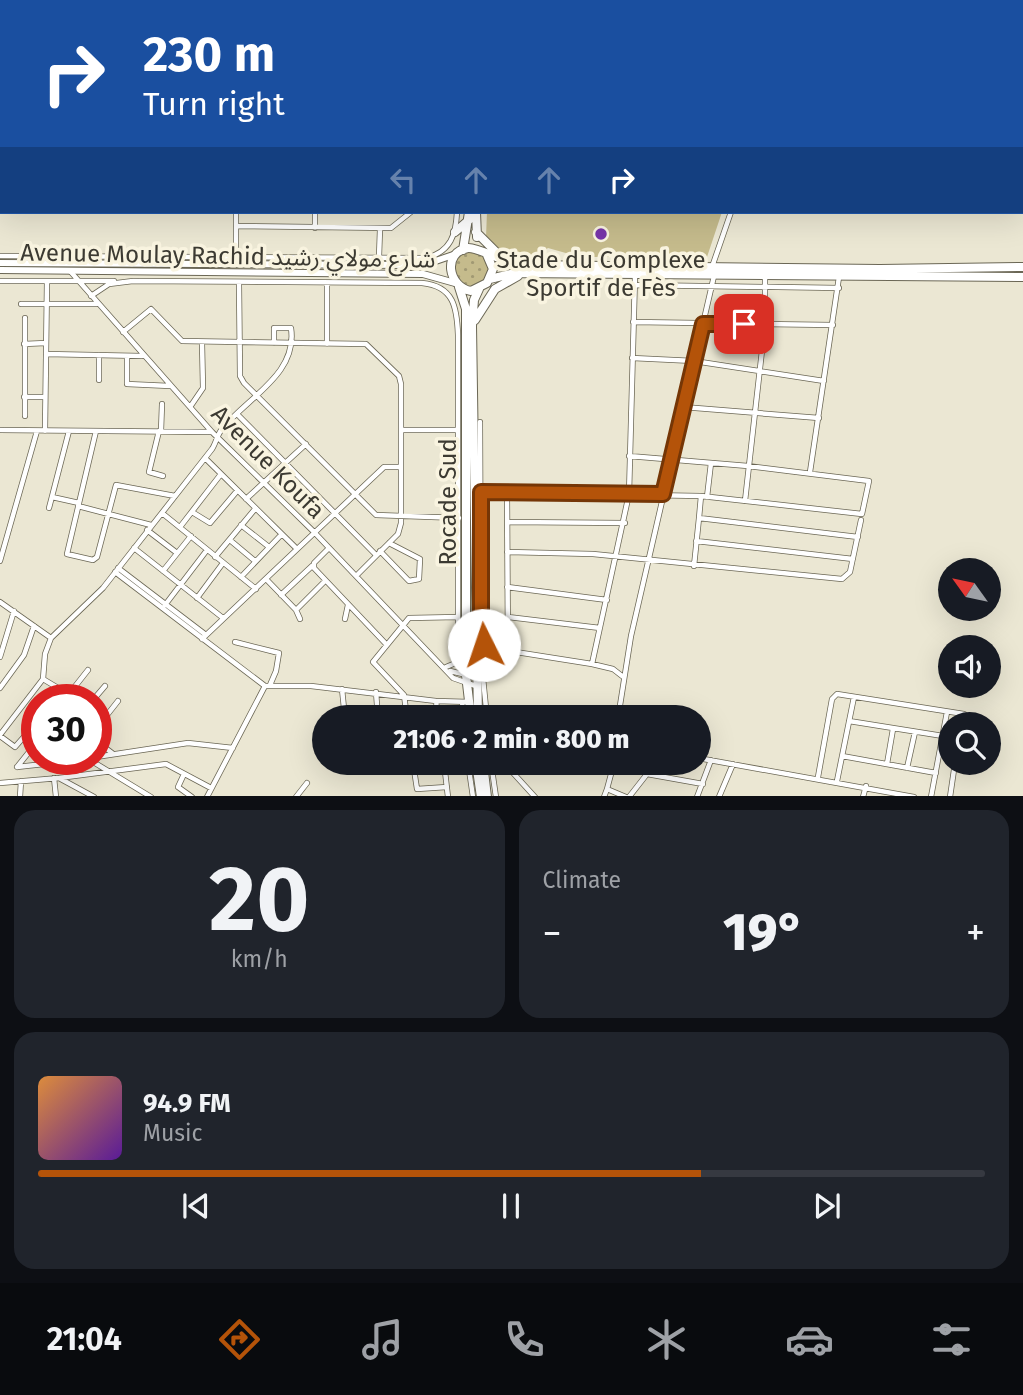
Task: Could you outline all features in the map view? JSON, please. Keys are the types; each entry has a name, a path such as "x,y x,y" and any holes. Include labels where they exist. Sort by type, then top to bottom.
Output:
{"highway":[{"path":"476,214 472,234 451,265 457,285 479,289 490,279 523,273 635,281 713,272 765,277 1023,277"},
{"path":"455,232 469,216"},
{"path":"469,216 472,234 492,264 490,279"},
{"path":"472,234 512,264"},
{"path":"460,252 485,253 512,264 713,272 1023,267"},
{"path":"472,326 495,289 523,273"},
{"name":"Rocade Sud","path":"457,285 465,301 462,342 474,644"},
{"name":"Rocade Sud","path":"470,705 471,681 466,658 474,644 477,492 472,326 474,300 479,289"},
{"path":"478,775 481,796"},
{"path":"484,775 487,796"}],"main road":[{"name":"Avenue Moulay Rachid شارع مولاي رشيد","path":"0,263 432,265 460,252"},
{"path":"406,265 415,257"},
{"name":"Avenue Moulay Rachid شارع مولاي رشيد","path":"0,270 416,274 457,285"},
{"path":"406,283 416,274"}],"street":[{"path":"236,214 236,258"},
{"path":"315,214 315,228"},
{"path":"236,226 380,229 394,226 409,214"},
{"path":"0,256 415,257 440,253 455,232 457,214"},
{"path":"620,705 623,677 671,458 713,272 730,214"},
{"path":"379,257 380,229"},
{"name":"Avenue Koufa","path":"70,271 212,432 330,548 455,680 471,681"},
{"path":"745,501 765,324 765,277"},
{"path":"810,472 839,277"},
{"path":"0,281 429,284 445,291 456,304 462,319"},
{"path":"45,431 47,281"},
{"path":"91,296 118,281"},
{"path":"592,664 625,523 629,494 635,281 711,287 839,288"},
{"path":"239,284 240,376 257,395 376,516 458,518"},
{"path":"327,284 327,344"},
{"path":"20,304 97,304"},
{"path":"122,332 151,309 179,339 202,343 366,344 399,376 403,430 400,529 389,544 356,576"},
{"path":"25,318 25,416"},
{"path":"633,322 833,325"},
{"path":"21,740 15,747 0,735 43,679 45,654 51,638 117,570 205,458 218,437 288,362 292,343 291,328 277,326 273,329 274,343"},
{"path":"462,342 458,430 458,617 466,658"},
{"path":"190,407 203,388 202,343"},
{"path":"24,344 46,344"},
{"path":"46,354 143,356"},
{"path":"99,355 99,380"},
{"path":"127,356 127,384 170,386"},
{"path":"632,358 694,361 824,381"},
{"path":"24,397 45,397"},
{"path":"162,404 160,431 149,472 163,476"},
{"path":"683,407 819,418"},
{"path":"237,414 378,553 409,580 419,579 420,559 389,544"},
{"path":"480,422 477,492 663,494 862,514 869,481 810,472 629,456"},
{"path":"0,430 212,432"},
{"path":"403,430 458,430"},
{"path":"0,561 2,545 37,431"},
{"path":"49,508 69,431"},
{"path":"96,431 67,550 69,555 97,558 114,487 118,485 175,496"},
{"path":"246,499 306,444"},
{"path":"205,458 297,549"},
{"path":"694,566 699,519 711,463"},
{"path":"204,637 384,467 401,467"},
{"path":"180,527 221,474"},
{"path":"192,512 210,523 237,491"},
{"path":"507,492 509,652"},
{"path":"52,497 149,528 177,553"},
{"path":"215,557 255,509"},
{"path":"162,513 256,589"},
{"path":"699,519 858,537"},
{"path":"508,552 617,557 842,579 849,575 861,520"},
{"path":"508,522 625,523"},
{"path":"242,525 269,547"},
{"path":"240,577 281,535"},
{"path":"163,571 191,536"},
{"path":"231,541 255,561"},
{"path":"696,541 853,559"},
{"path":"134,548 223,618"},
{"path":"281,595 330,548"},
{"path":"164,607 207,550"},
{"path":"197,598 223,563"},
{"path":"313,565 386,644"},
{"path":"117,570 267,686 376,692 436,701 470,702 469,705"},
{"path":"266,579 296,610 300,619"},
{"path":"296,610 325,581"},
{"path":"508,587 607,600"},
{"path":"0,602 51,638"},
{"path":"345,619 348,605"},
{"path":"0,657 14,611"},
{"path":"405,705 404,695 373,664 402,623 413,617 458,617"},
{"path":"508,617 600,628"},
{"path":"0,688 24,655 34,626"},
{"path":"207,796 276,671 279,653 235,642"},
{"path":"474,644 494,650 592,664 613,669 623,677"},
{"path":"447,669 466,658 494,650"},
{"path":"485,705 482,668 484,660 494,650"},
{"name":"Avenue Koufa","path":"447,669 471,681"},
{"path":"77,684 88,670"},
{"path":"43,679 51,684"},
{"path":"342,689 344,705"},
{"path":"376,692 377,705"},
{"path":"818,777 832,699 837,694 947,712"},
{"path":"837,780 853,697"},
{"path":"112,709 118,701"},
{"path":"436,701 436,705"},
{"path":"849,722 938,735"},
{"path":"887,764 893,729"},
{"path":"908,768 915,732"},
{"path":"112,754 188,743 233,748"},
{"path":"842,756 936,773"},
{"path":"711,760 837,780 914,796"},
{"path":"931,796 938,762"},
{"path":"112,770 166,764 211,788"},
{"path":"719,796 733,764"},
{"path":"112,774 151,796"},
{"path":"184,774 178,789 192,796"},
{"path":"607,789 628,796 647,774 703,784"},
{"path":"0,783 77,775"},
{"path":"415,775 417,789 447,787"},
{"path":"446,775 448,796"},
{"path":"470,775 473,796"},
{"path":"493,775 496,796"},
{"path":"515,775 535,796"},
{"path":"604,796 611,775"},
{"path":"697,796 706,775"},
{"path":"950,796 953,775"},
{"path":"56,778 56,796"},
{"path":"56,778 94,796"},
{"path":"20,796 21,781"},
{"path":"296,796 307,783"},
{"path":"863,796 866,786"}],"shaded area":[{"name":"Stade du Complexe Sportif de Fès","path":"487,214 721,214 707,257 580,257 548,248 534,258 506,258 486,237"},
{"path":"471,251 484,256 489,269 484,282 471,287 458,282 453,269 458,256"}],"place":[{"name":"Stade du Complexe Sportif de Fès","path":"601,234"}],"route":[{"path":"484,645 481,645 481,492 663,494 703,324 744,324"}]}
